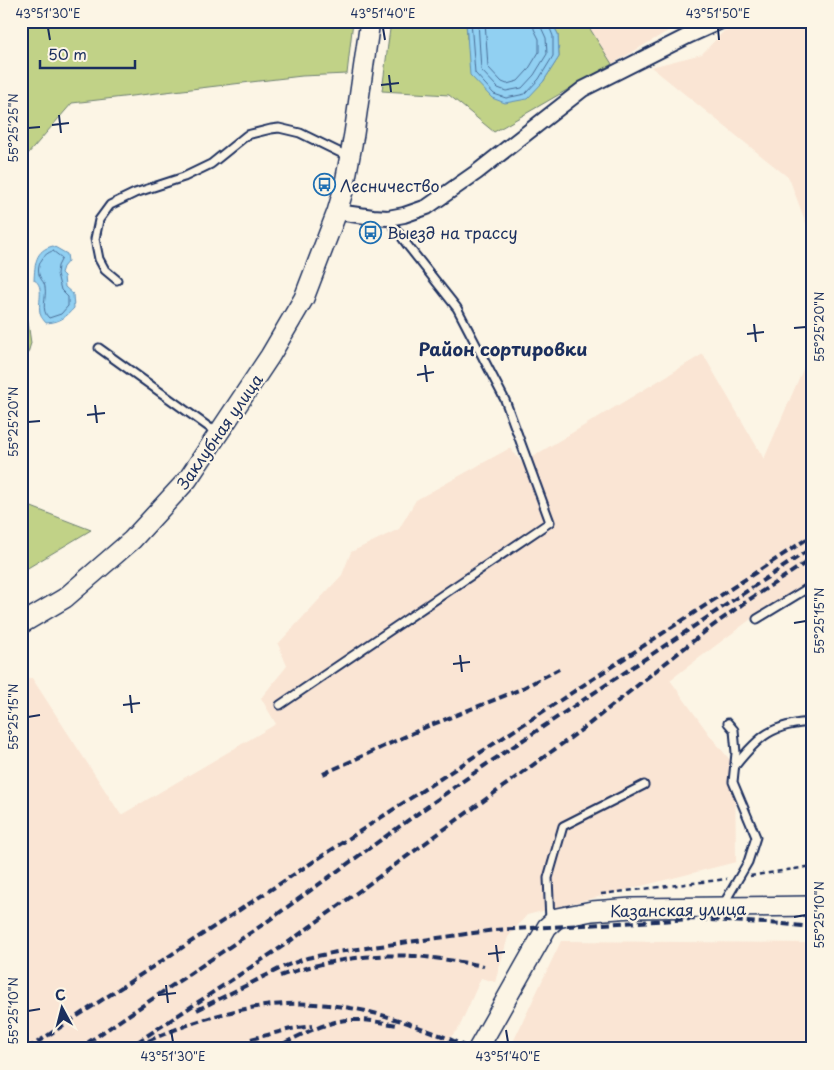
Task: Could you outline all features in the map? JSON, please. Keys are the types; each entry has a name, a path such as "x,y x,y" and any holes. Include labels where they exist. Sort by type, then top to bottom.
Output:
{"main road":[{"name":"Заклубная улица","path":"21,624 65,598 132,540 188,480 270,356 304,298 337,212 350,158 370,21"},
{"name":"Казанская улица","path":"549,925 557,918 592,911 632,908 722,908 811,911"},
{"path":"478,1049 549,925"}],"street":[{"path":"337,212 388,218 427,207 477,172 583,89 683,38 721,21"}],"lane":[{"path":"118,280 105,270 99,259 95,239 99,220 110,205 135,192 184,178 211,164 247,135 271,129 279,128 300,134 350,158"},
{"path":"280,705 550,522 505,400 457,308 388,218"},
{"path":"98,348 219,434"},
{"path":"757,619 813,585"},
{"path":"734,766 751,746 768,732 799,723 813,722"},
{"path":"722,908 748,862 756,837 733,782 736,753 734,730 728,723"},
{"path":"549,925 548,878 564,826 644,784"}],"path":[{"path":"600,894 739,878 813,866"}],"shaded area":[{"path":"585,21 685,21 612,64"},
{"path":"745,21 813,21 813,242 789,178 651,67 702,54 724,31"},
{"path":"813,346 813,579 763,610 670,680 711,737 735,766 736,862 527,915 508,937 495,982 481,978 459,1028 439,1049 21,1049 21,679 32,678 121,815 276,724 261,698 287,666 278,644 342,575 351,552 399,529 416,500 510,448 522,463 703,354 764,459"},
{"path":"561,941 813,943 813,1049 514,1049 514,1040"}],"green space":[{"path":"21,21 353,21 347,74 302,76 72,103 21,162"},
{"path":"391,21 466,21 467,39 543,82 559,57 558,34 551,21 585,21 612,64 494,132 449,95 382,91"},
{"path":"21,274 31,343 21,376"},
{"path":"21,500 29,506 91,530 21,572"}],"water":[{"path":"466,21 551,21 558,34 559,57 543,82 527,99 505,103 492,98 470,75"},
{"path":"53,246 67,254 68,261 61,273 64,276 65,287 73,294 74,308 62,319 46,323 41,317 40,312 40,291 38,283 34,280 35,268 39,254"}],"railway":[{"path":"27,1049 813,535"},
{"path":"78,1049 265,923 484,766 813,547"},
{"path":"127,1049 286,944 584,728 707,630 744,603 813,558"},
{"path":"323,774 426,727 519,690 559,669"},
{"path":"197,1010 283,967 307,958 337,952 495,930 692,919 813,927"},
{"path":"280,976 330,962 398,955 449,960 484,966"},
{"path":"148,1041 217,1015 283,1004 316,1004 350,1008 385,1016 439,1035 469,1049"},
{"path":"274,1049 319,1027 335,1022 358,1020 398,1025"},
{"path":"251,1039 312,1026"}],"place":[{"name":"Лесничество","path":"324,185"},
{"name":"Выезд на трассу","path":"371,232"}],"district":[{"name":"Район сортировки","path":"503,348"}]}
